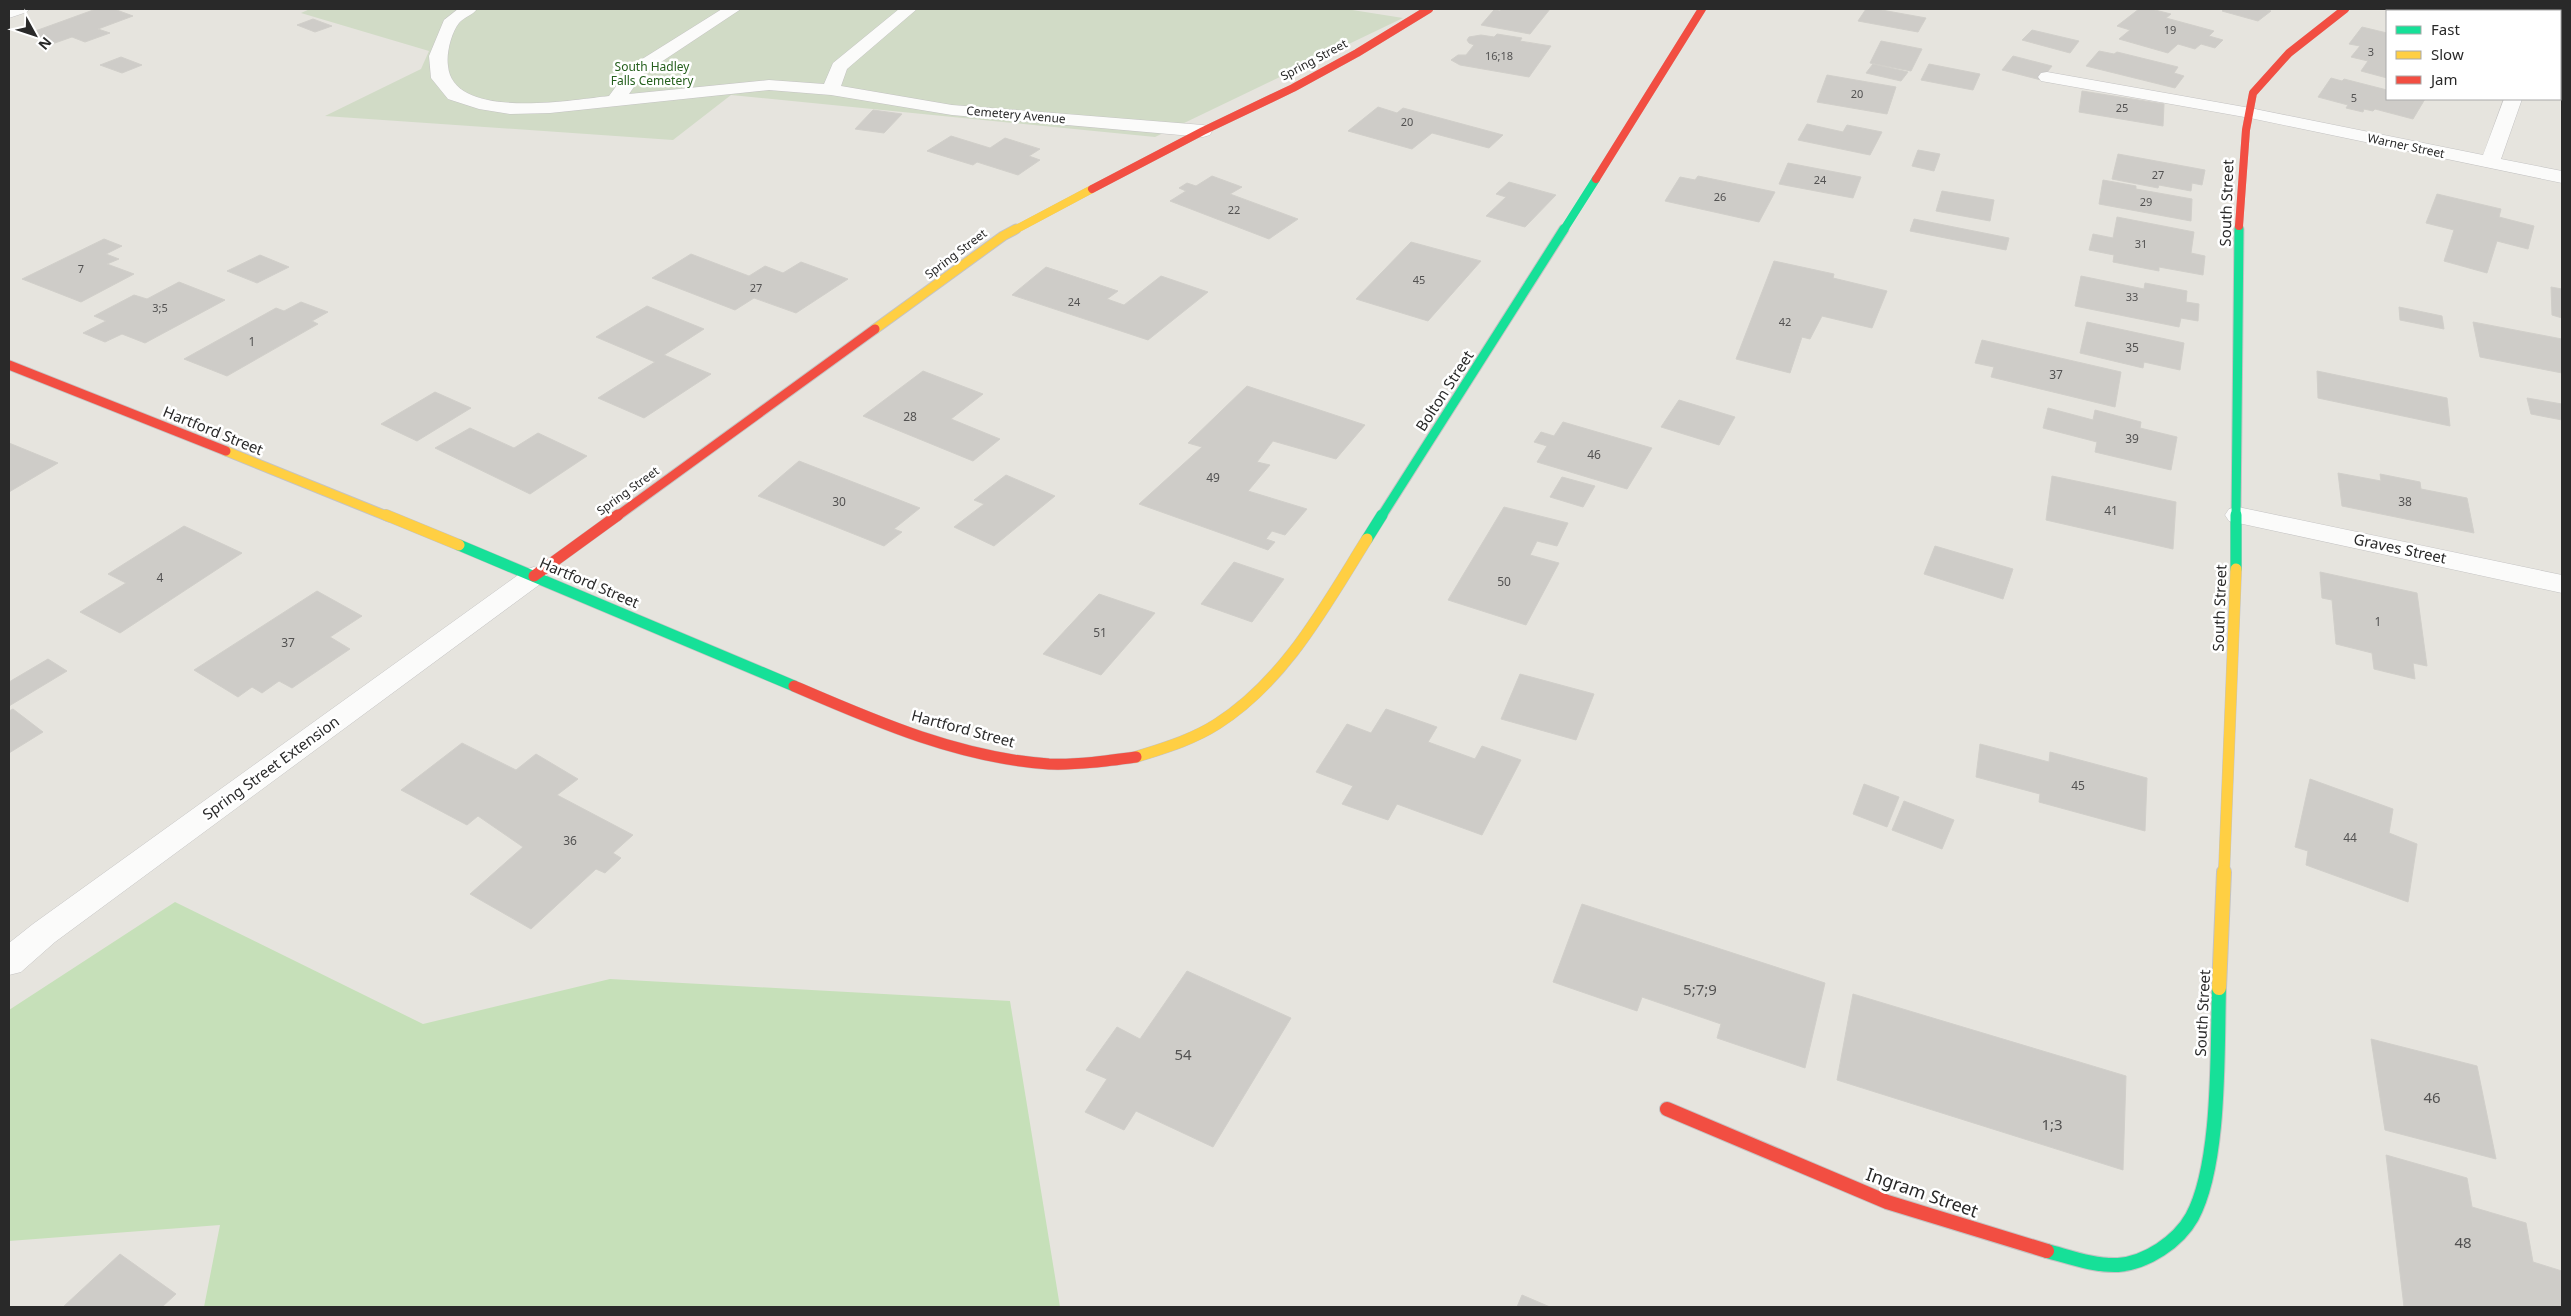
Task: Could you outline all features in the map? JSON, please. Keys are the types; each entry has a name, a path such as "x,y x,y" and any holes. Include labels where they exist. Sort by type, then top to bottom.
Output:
{"street":[{"path":"9,13 21,9"},
{"name":"Cemetery Avenue","path":"469,9 452,20 438,56 440,78 454,95 479,104 510,109 550,108 769,85 831,90 952,110 1203,131"},
{"path":"615,101 637,70 733,9"},
{"path":"831,90 839,67 909,9"},
{"name":"Spring Street","path":"534,576 1003,236 1203,131 1341,62 1429,9"},
{"name":"Bolton Street","path":"1170,748 1206,733 1229,719 1248,704 1274,678 1319,614 1508,321 1702,9"},
{"name":"South Street","path":"2172,1240 2192,1217 2203,1190 2212,1133 2229,789 2238,515 2239,208 2250,113 2253,93 2289,53 2345,9"},
{"name":"Warner Street","path":"2046,77 2250,113 2562,177"},
{"path":"2490,163 2513,100"},
{"name":"Hartford Street","path":"9,365 534,576 864,716 935,740 1027,760 1062,763 1102,762 1143,756 1170,748"},
{"name":"Graves Street","path":"2238,515 2562,584"},
{"name":"Spring Street Extension","path":"9,962 44,934 534,576"},
{"name":"Ingram Street","path":"1666,1109 1887,1202 2048,1252 2090,1263 2128,1263 2154,1253 2172,1240"}],"green space":[{"name":"South Hadley Falls Cemetery","path":"310,9 1346,9 1403,18 1155,137 731,95 673,140 325,116 421,69 429,51 301,13"},
{"path":"175,902 423,1024 610,979 1010,1001 1060,1307 204,1307 220,1225 9,1241 9,1010"}],"building":[{"path":"96,9 114,9 133,16 98,29 110,33 85,42 72,37 52,44 27,34"},
{"path":"1502,9 1550,9 1530,34 1481,25 1494,10 1500,11"},
{"path":"1866,9 1926,18 1918,32 1858,21"},
{"path":"2139,9 2151,9 2171,14 2166,18 2214,31 2209,36 2223,40 2215,48 2201,44 2195,49 2178,44 2168,53 2119,39 2130,30 2117,26"},
{"path":"2224,9 2263,9 2271,11 2258,21 2222,11"},
{"path":"2395,9 2464,9 2463,10"},
{"path":"313,19 332,26 315,32 297,25"},
{"path":"2362,27 2386,33 2386,78 2361,71 2368,61 2351,57 2360,46 2349,44"},
{"path":"2032,30 2079,41 2070,53 2022,40"},
{"path":"1497,34 1522,38 1520,41 1551,46 1529,77 1460,65 1451,60 1458,55 1466,55 1474,45 1467,40 1469,37 1481,35 1494,37"},
{"path":"1881,41 1922,49 1911,71 1870,63"},
{"path":"2099,51 2114,54 2117,52 2178,67 2174,73 2184,76 2175,88 2086,66"},
{"path":"2013,56 2052,66 2041,80 2002,70"},
{"path":"121,57 142,65 122,73 100,65"},
{"path":"1873,64 1908,72 1901,81 1866,73"},
{"path":"1929,64 1980,74 1973,90 1921,80"},
{"path":"1827,75 1896,87 1887,114 1817,102"},
{"path":"2331,78 2342,81 2344,79 2386,90 2386,100 2424,100 2413,119 2375,109 2373,111 2364,109 2363,112 2346,108 2348,105 2318,97"},
{"path":"2082,91 2164,104 2163,126 2079,112"},
{"path":"1378,107 1397,113 1403,108 1503,135 1489,148 1432,133 1412,149 1348,131"},
{"path":"873,110 902,114 884,133 855,129"},
{"path":"1807,124 1843,132 1847,125 1882,132 1870,155 1798,140"},
{"path":"951,136 990,148 1005,138 1040,149 1029,156 1040,160 1018,175 977,162 973,165 927,151"},
{"path":"1918,150 1940,154 1934,171 1912,166"},
{"path":"2118,154 2205,170 2202,185 2192,183 2191,191 2159,185 2158,188 2112,179"},
{"path":"1788,163 1861,177 1853,198 1779,184"},
{"path":"1212,176 1242,187 1230,194 1298,219 1269,239 1170,201 1186,191 1179,188 1187,183 1196,186"},
{"path":"1698,176 1775,192 1759,222 1665,201 1680,177 1695,180"},
{"path":"2103,180 2136,186 2136,189 2192,199 2191,221 2099,204"},
{"path":"1509,182 1556,195 1525,227 1486,216 1506,197 1496,194"},
{"path":"1942,191 1994,200 1990,221 1936,211"},
{"path":"2437,194 2501,209 2499,217 2534,226 2528,249 2497,241 2487,273 2444,261 2454,230 2426,223"},
{"path":"2117,217 2194,232 2191,253 2205,256 2203,275 2159,267 2159,271 2113,262 2114,255 2089,250 2093,234 2113,238"},
{"path":"1914,219 2009,238 2006,250 1910,231"},
{"path":"104,239 122,246 106,254 119,259 107,264 134,274 81,302 22,279"},
{"path":"1411,242 1481,261 1428,321 1356,299"},
{"path":"691,254 749,276 765,266 783,273 801,262 848,279 796,313 754,298 735,310 652,278"},
{"path":"260,255 289,267 257,283 227,271"},
{"path":"1774,261 1834,274 1833,278 1887,291 1872,328 1822,316 1810,339 1802,337 1790,373 1736,359"},
{"path":"1046,267 1118,291 1107,299 1124,305 1161,276 1208,292 1148,340 1012,295"},
{"path":"2081,276 2144,289 2145,283 2187,291 2186,302 2199,304 2198,321 2181,318 2179,327 2075,306"},
{"path":"179,282 225,300 145,343 122,334 105,342 83,333 106,321 94,316 134,295 147,299"},
{"path":"2551,287 2562,289 2562,318 2552,315"},
{"path":"301,302 328,312 312,321 318,324 227,376 184,359 276,308 284,311"},
{"path":"647,306 704,329 664,355 711,374 644,418 598,398 655,362 596,337"},
{"path":"2399,307 2442,316 2444,329 2400,320"},
{"path":"2087,322 2184,343 2180,370 2144,362 2143,368 2080,353"},
{"path":"2473,322 2562,339 2562,373 2480,357"},
{"path":"1982,340 2121,372 2115,407 1991,377 1994,367 1975,363"},
{"path":"923,371 983,394 951,419 1000,439 973,461 863,416"},
{"path":"2317,371 2447,398 2450,426 2318,398"},
{"path":"1247,386 1365,425 1336,459 1273,441 1257,462 1270,465 1248,491 1307,509 1285,535 1272,531 1266,539 1275,542 1268,550 1139,504 1202,447 1188,443"},
{"path":"435,392 471,408 417,441 381,424"},
{"path":"2527,398 2562,404 2562,420 2531,414"},
{"path":"1679,400 1735,417 1719,445 1661,427"},
{"path":"2048,408 2093,420 2095,410 2141,422 2140,428 2177,437 2171,470 2095,452 2097,442 2043,428"},
{"path":"1563,422 1652,448 1627,489 1537,462 1547,446 1534,442 1541,432 1554,436"},
{"path":"470,428 514,448 538,433 587,456 530,494 435,448"},
{"path":"9,443 58,463 9,492"},
{"path":"799,461 920,508 894,529 902,532 884,546 758,496"},
{"path":"2338,473 2381,481 2380,474 2420,482 2421,489 2467,498 2474,533 2342,506"},
{"path":"1006,475 1055,496 994,546 954,527 984,504 974,500"},
{"path":"2052,476 2176,502 2173,549 2046,520"},
{"path":"1562,477 1595,486 1583,507 1550,497"},
{"path":"1504,507 1568,523 1557,546 1537,541 1530,555 1559,563 1526,625 1448,600"},
{"path":"184,526 242,553 120,633 80,612 126,583 108,574"},
{"path":"1935,546 2013,569 2003,599 1924,574"},
{"path":"1234,562 1284,579 1252,622 1201,604"},
{"path":"2320,572 2417,593 2427,666 2413,663 2415,679 2374,669 2372,653 2336,644 2332,600 2322,598"},
{"path":"317,591 362,616 330,637 350,649 292,688 279,681 262,693 252,687 238,697 194,670"},
{"path":"1099,594 1155,613 1101,675 1043,654"},
{"path":"48,659 67,671 9,706 9,682"},
{"path":"1520,674 1594,694 1576,740 1501,719"},
{"path":"13,709 43,732 9,753 9,711"},
{"path":"1386,709 1437,727 1428,742 1475,759 1482,746 1521,760 1482,835 1397,804 1388,820 1342,804 1353,786 1316,772 1347,724 1371,733"},
{"path":"462,743 516,770 536,754 578,779 557,795 633,835 613,853 621,858 605,873 596,869 531,929 470,894 523,847 478,816 467,825 401,790"},
{"path":"1980,744 2049,762 2050,752 2147,778 2145,831 2039,802 2040,794 1976,777"},
{"path":"2310,779 2393,809 2389,833 2417,844 2408,902 2306,865 2308,851 2295,847"},
{"path":"1864,784 1899,797 1887,827 1853,814"},
{"path":"1904,801 1954,820 1942,849 1892,830"},
{"path":"1582,904 1825,983 1805,1068 1717,1038 1721,1024 1642,997 1637,1011 1553,982"},
{"path":"1187,971 1291,1018 1213,1147 1136,1111 1124,1130 1085,1112 1107,1079 1086,1070 1117,1027 1140,1039"},
{"path":"1853,994 2126,1076 2123,1170 1837,1080"},
{"path":"2371,1039 2477,1066 2496,1159 2385,1130"},
{"path":"2386,1155 2467,1178 2472,1207 2526,1223 2533,1262 2562,1271 2562,1307 2404,1307"},
{"path":"120,1254 176,1294 162,1307 63,1307"},
{"path":"1522,1295 1550,1307 1517,1307"}],"traffic: fast":[{"path":"1367,539 1596,179"},
{"path":"2236,569 2239,226"},
{"path":"459,545 794,686"},
{"path":"2047,1251 2098,1264 2129,1263 2165,1246 2187,1225 2201,1196 2212,1139 2219,988"}],"traffic: slow":[{"path":"875,329 1003,236 1092,189"},
{"path":"226,451 459,545"},
{"path":"1136,757 1180,743 1217,724 1248,701 1275,675 1299,644 1367,539"},
{"path":"2219,988 2236,569"}],"traffic: jam":[{"path":"1092,189 1203,131 1293,88 1357,53 1429,9"},
{"path":"1596,179 1702,9"},
{"path":"2239,226 2246,130 2253,93 2289,53 2345,9"},
{"path":"2546,9 2550,10"},
{"path":"534,576 875,329"},
{"path":"9,365 226,451"},
{"path":"794,686 875,720 961,749 1049,764 1093,764 1136,757"},
{"path":"1667,1109 1887,1202 2047,1251"}]}
